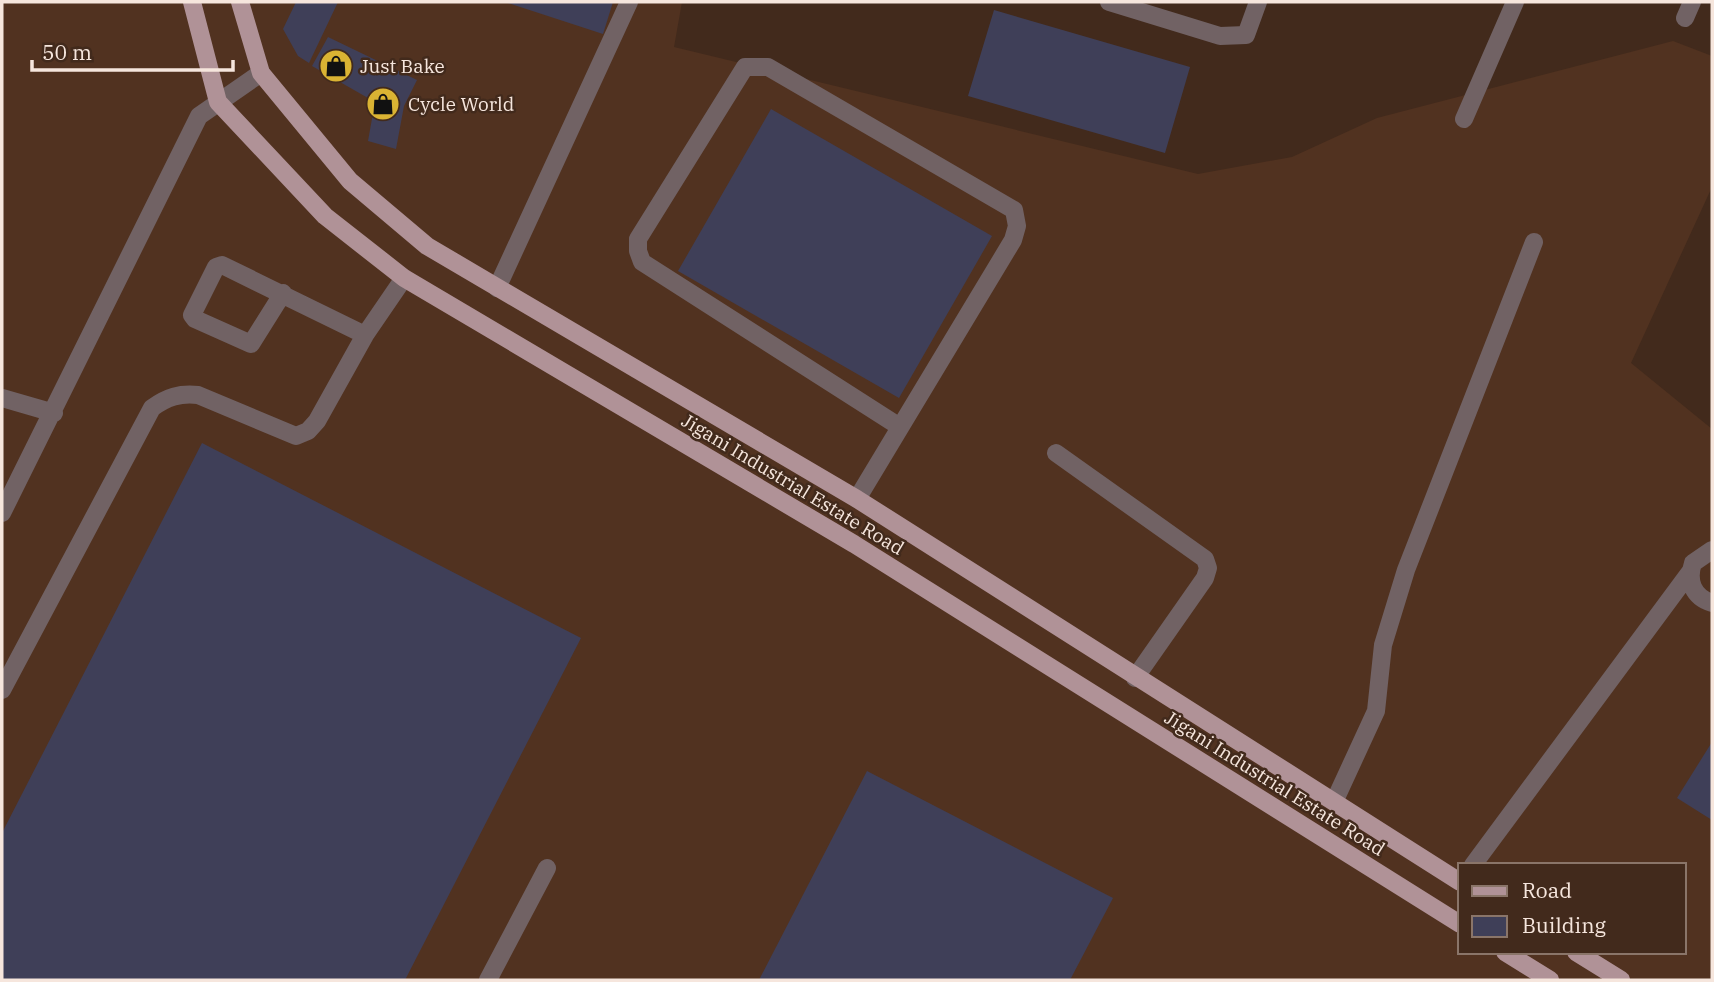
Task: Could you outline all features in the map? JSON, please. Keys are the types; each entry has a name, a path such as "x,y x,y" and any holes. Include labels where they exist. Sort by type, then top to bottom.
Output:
{"main road":[{"name":"Jigani Industrial Estate Road","path":"192,2 218,102 325,216 404,278 854,544 1458,923"},
{"name":"Jigani Industrial Estate Road","path":"240,2 261,73 350,181 427,246 857,499 1135,678 1335,800 1458,881"},
{"path":"1508,954 1550,980"},
{"path":"1579,954 1621,980"}],"street":[{"path":"498,288 629,2"},
{"path":"1109,2 1220,36 1246,35 1258,2"},
{"path":"1464,118 1515,2"},
{"path":"857,499 1013,240 1017,226 1014,209 768,66 745,68 638,239 642,262 900,427"},
{"path":"2,513 199,117 261,73"},
{"path":"1335,800 1376,710 1383,645 1406,570 1534,242"},
{"path":"283,293 251,344 215,330 192,315 216,267 222,265 283,293 365,335"},
{"path":"2,690 152,408 165,398 184,394 198,395 296,436 308,431 317,421 365,335 404,278"},
{"path":"2,398 54,413"},
{"path":"1056,453 1205,559 1208,568 1205,578 1135,678"},
{"path":"1474,863 1699,557 1712,550"},
{"path":"1690,572 1693,588 1705,601 1712,603"},
{"path":"488,980 547,868"}],"shaded area":[{"path":"2,2 682,2 674,47 1198,174 1292,157 1377,118 1673,41 1712,56 1712,187 1631,363 1712,429 1712,980 2,980"}],"building":[{"path":"296,2 338,2 309,63 298,56 283,29"},
{"path":"505,2 613,2 603,34"},
{"path":"994,10 1190,67 1165,153 968,96"},
{"path":"328,37 417,80 404,106 396,149 368,141 375,102 312,66"},
{"path":"771,109 992,236 899,398 678,271"},
{"path":"202,443 581,638 405,980 2,980 2,833"},
{"path":"1712,742 1712,820 1677,798"},
{"path":"867,771 1113,898 1070,980 759,980"}],"place":[{"name":"Just Bake","path":"336,66"},
{"name":"Cycle World","path":"383,104"}]}
